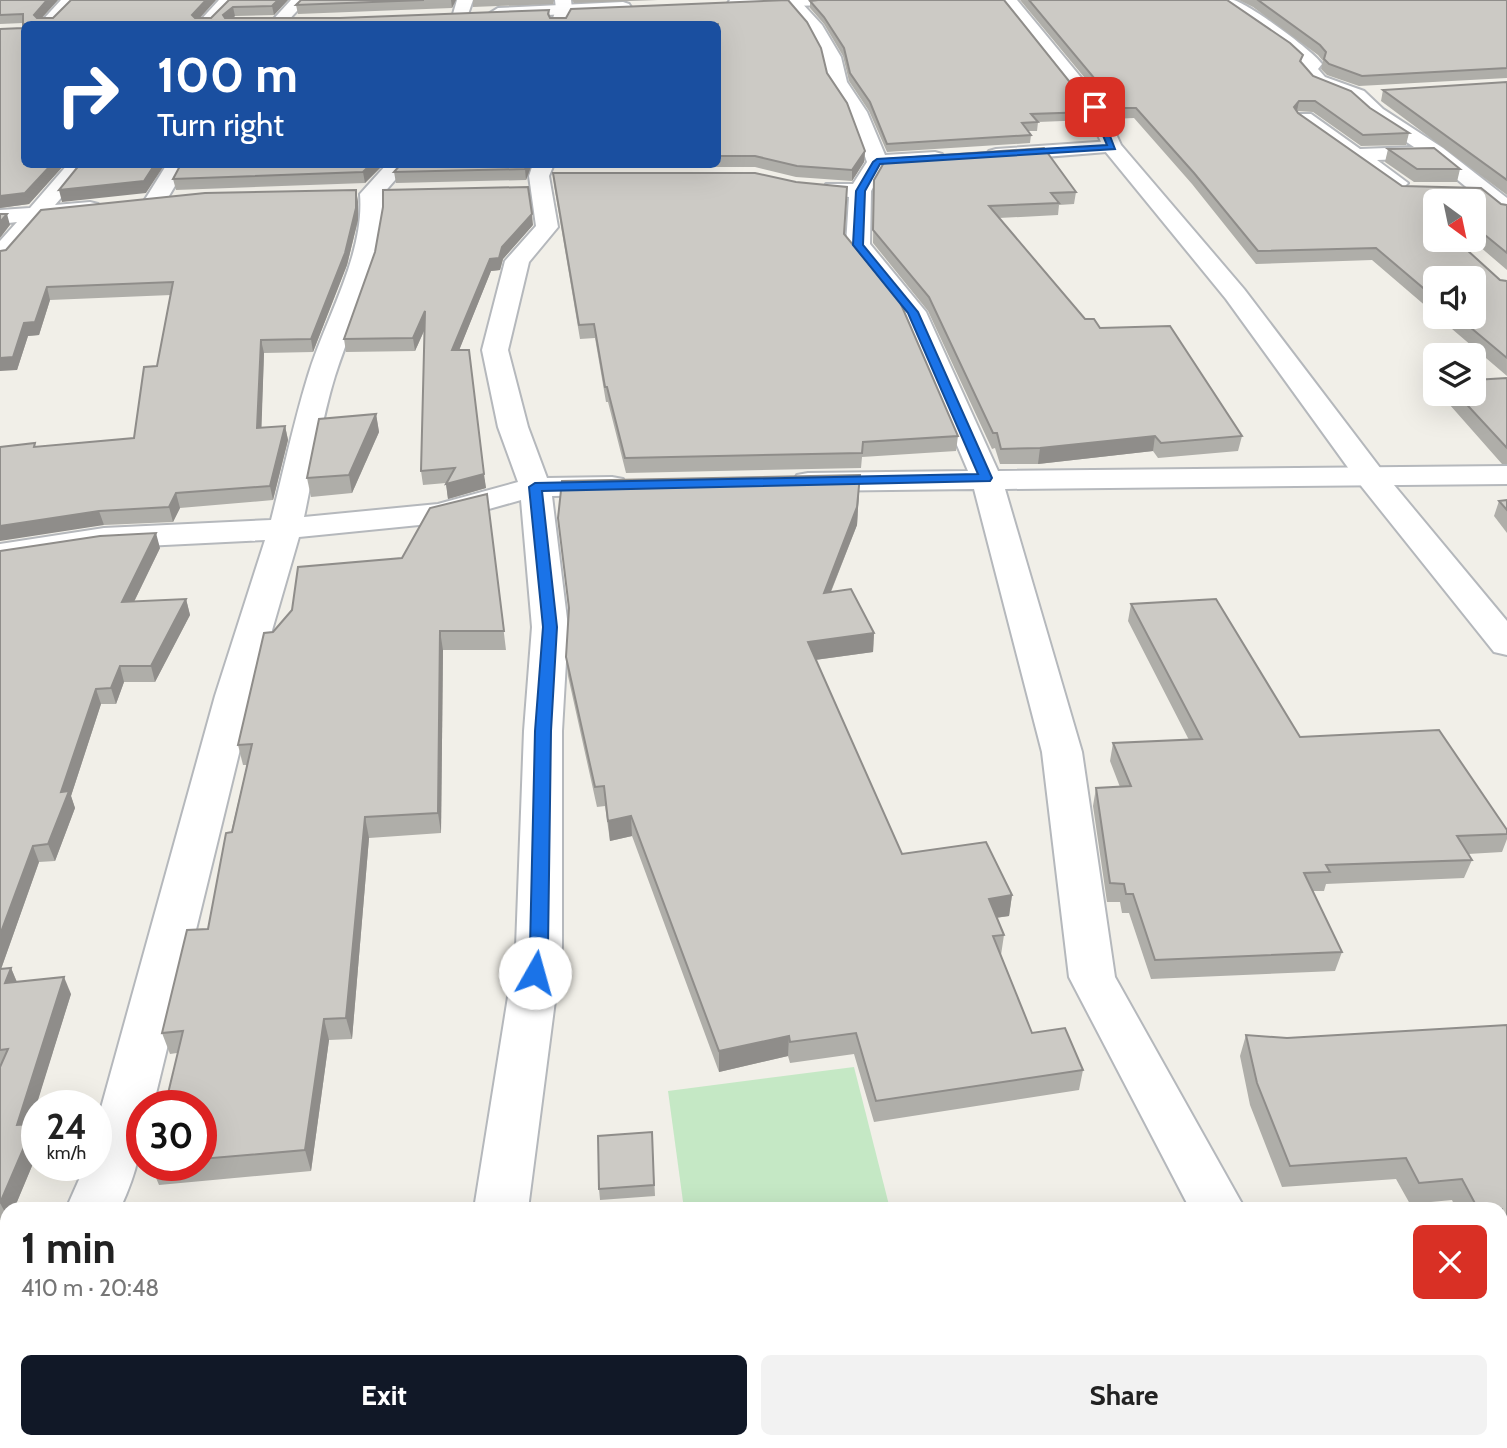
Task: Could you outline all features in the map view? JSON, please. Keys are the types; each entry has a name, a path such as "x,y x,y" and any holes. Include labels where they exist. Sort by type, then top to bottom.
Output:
{"street":[{"path":"50,21 70,0"},
{"path":"208,21 228,0"},
{"path":"279,21 299,0"},
{"path":"726,4 825,0"},
{"path":"1009,0 1095,107 1112,147 1235,294 1373,480 1507,644"},
{"path":"1224,0 1296,47 1313,64 1309,70 1319,81 1357,95 1376,113 1436,152 1482,189"},
{"path":"792,1 816,28 832,57 838,82 858,112 872,143 858,245 913,312 986,478 1062,752 1093,978 1214,1202"},
{"path":"441,15 472,10 562,11 645,6"},
{"path":"1357,95 1384,93"},
{"path":"1304,118 1414,193"},
{"path":"808,187 964,157 1112,147"},
{"path":"1356,155 1436,152"},
{"path":"0,255 66,184 77,168"},
{"path":"155,201 176,168"},
{"path":"501,1202 539,947 543,731 550,627 535,487 513,427 495,349 517,261 547,227 542,179"},
{"path":"96,1202 110,1167 233,696 285,529 321,377 354,288 381,186"},
{"path":"1486,193 1507,209"},
{"path":"0,217 34,216 181,199"},
{"path":"781,482 986,478 1373,480 1507,475"},
{"path":"0,554 104,538 285,529 439,513 535,487 644,485"}],"green space":[{"path":"854,1067 888,1202 683,1202 668,1091"}],"building":[{"path":"0,0 47,0 34,15 37,18 53,18 71,0 206,0 192,15 195,18 211,18 229,0 278,0 272,6 233,7 223,15 225,18 340,18 549,10 550,18 566,18 571,9 788,0 807,22 821,48 827,73 847,103 865,151 852,170 797,166 755,156 721,156 721,21 23,21 23,14 0,15"},
{"path":"301,0 424,0 296,5"},
{"path":"1004,0 1085,101 1090,112 1031,114 1038,122 1022,123 1031,135 887,144 870,102 850,73 844,48 810,1"},
{"path":"1029,0 1227,0 1290,43 1303,55 1300,61 1313,76 1351,91 1370,108 1409,133 1363,135 1315,101 1299,101 1294,107 1298,113 1402,186 1482,189 1423,189 1423,252 1469,252 1485,266 1423,266 1423,288 1376,248 1258,251 1136,108 1114,108 1105,91"},
{"path":"1258,0 1507,0 1507,68 1362,76 1329,64 1324,59 1326,52 1320,45"},
{"path":"21,28 21,168 48,168 25,193 0,196 0,29"},
{"path":"1507,82 1507,180 1383,90"},
{"path":"1044,148 1076,192 1051,193 1059,203 989,206 1085,319 1094,319 1100,328 1170,326 1242,436 1161,443 1155,436 1040,448 1001,449 997,433 993,433 929,297 873,230 874,180 886,159"},
{"path":"1434,148 1460,169 1417,169 1388,149"},
{"path":"77,168 152,168 144,181 59,190"},
{"path":"179,168 367,168 363,172 173,179"},
{"path":"398,168 525,168 525,169 394,172"},
{"path":"553,173 755,173 796,182 847,187 844,234 900,302 958,436 863,442 862,453 625,458 605,387 594,324 579,325"},
{"path":"528,187 532,214 502,247 499,258 490,259 452,350 469,350 484,474 446,484 455,468 421,471 425,311 413,338 344,339 375,252 383,207 383,190"},
{"path":"356,190 356,208 345,253 311,339 261,340 257,428 285,426 270,486 176,493 169,507 99,511 0,526 0,447 35,443 34,447 134,438 144,367 157,366 173,282 47,287 35,322 24,323 13,357 0,358 0,251 6,250 41,210 205,193"},
{"path":"1486,192 1501,204 1507,205 1507,253 1486,236"},
{"path":"1486,267 1500,280 1507,281 1507,358 1472,329 1486,329"},
{"path":"1507,378 1507,448 1468,406 1486,406 1486,379"},
{"path":"376,414 349,475 307,478 319,419"},
{"path":"860,475 857,507 824,593 851,589 874,633 808,642 902,854 986,842 1012,895 989,899 1004,935 993,936 1032,1033 1065,1028 1083,1070 876,1101 856,1033 790,1042 789,1036 719,1051 631,816 608,821 604,786 595,787 566,657 569,608 558,518 562,481"},
{"path":"487,494 504,631 440,631 438,813 365,817 346,1018 324,1019 305,1150 217,1158 217,1090 169,1090 183,1031 162,1033 187,930 208,929 226,833 232,832 252,744 238,745 264,633 273,632 292,610 298,567 402,558 430,508"},
{"path":"1507,500 1507,510 1499,501"},
{"path":"156,533 122,602 186,599 151,666 120,666 111,688 96,689 61,792 69,791 48,844 33,846 0,935 0,551 100,536"},
{"path":"1216,599 1300,737 1439,730 1507,830 1507,834 1457,836 1472,860 1326,865 1330,872 1304,873 1342,952 1155,960 1133,894 1126,894 1124,884 1110,883 1096,788 1131,786 1113,743 1202,739 1131,604"},
{"path":"11,968 5,983 64,977 28,1090 21,1090 21,1112 17,1125 21,1125 21,1154 0,1202 0,1067 8,1049 0,1050 0,969"},
{"path":"1507,1025 1507,1202 1474,1202 1462,1179 1419,1183 1406,1158 1290,1166 1257,1083 1246,1035 1287,1038"},
{"path":"652,1132 654,1185 599,1189 598,1136"}],"route":[{"path":"535,973 539,947 543,731 550,627 535,487 986,478 913,312 858,245 860,191 877,162 1112,147 1095,107"}]}
